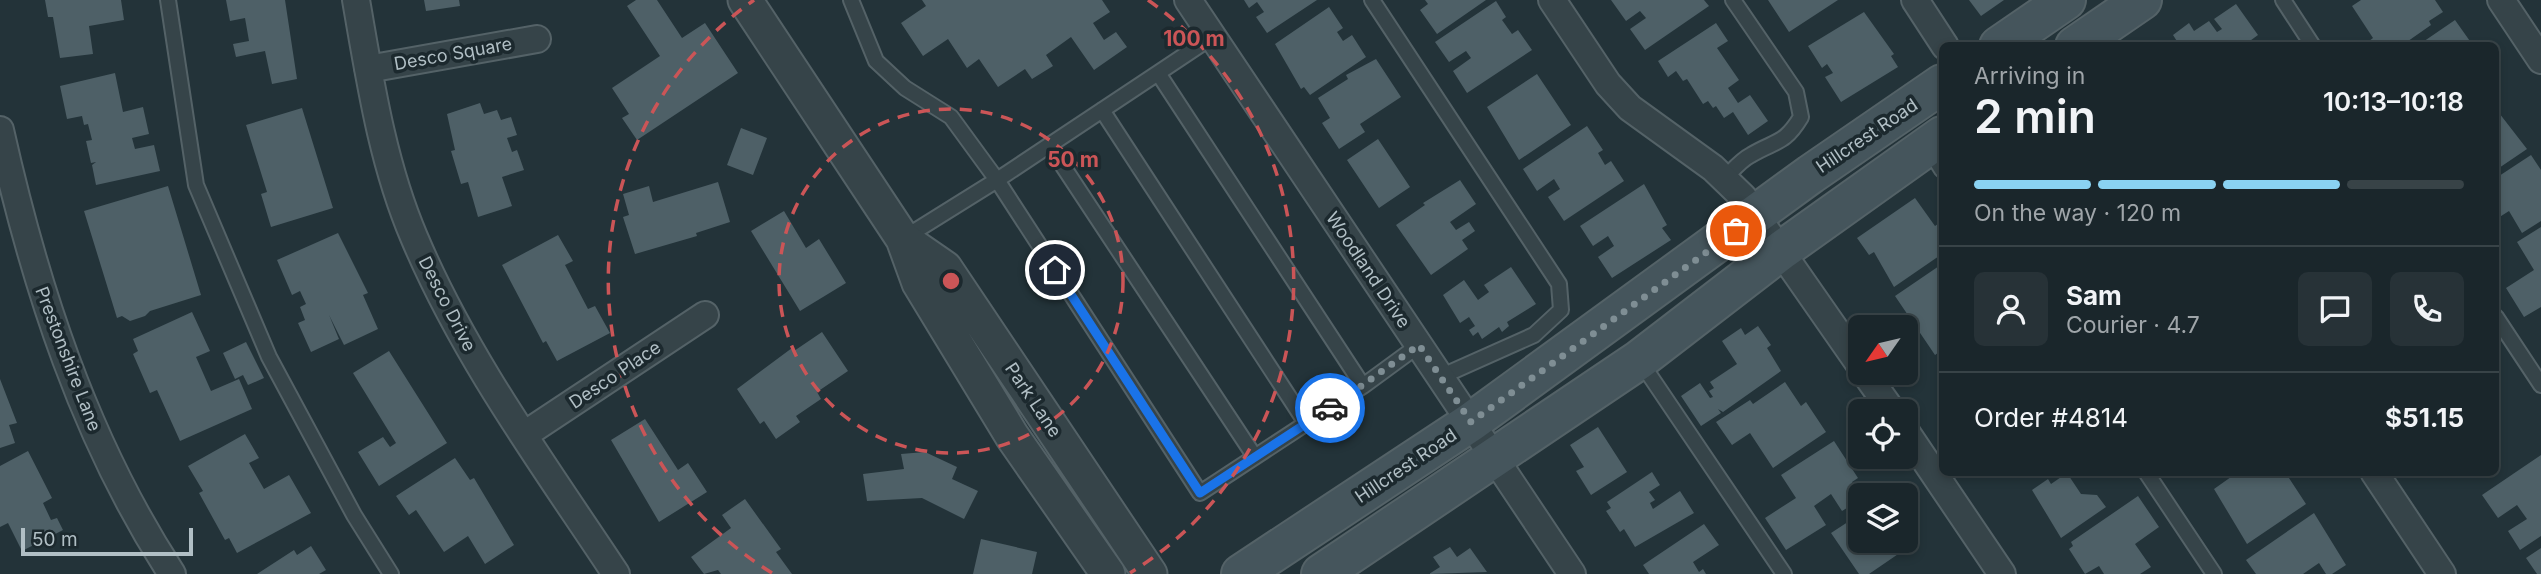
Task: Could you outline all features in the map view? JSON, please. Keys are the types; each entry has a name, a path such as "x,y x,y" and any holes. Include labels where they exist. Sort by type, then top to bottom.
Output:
{"main road":[{"path":"2084,42 2142,0"},
{"path":"2005,42 2062,3"},
{"name":"Hillcrest Road","path":"1241,574 1471,422 1939,86"},
{"path":"1336,570 1639,360 1782,250 1937,151"}],"street":[{"name":"Desco Drive","path":"356,0 380,133 413,235 443,301 480,368 616,574"},
{"name":"Park Lane","path":"745,0 903,239 919,283 1012,436 1108,574"},
{"name":"Woodland Drive","path":"1188,0 1572,574"},
{"path":"1552,0 1608,84 1630,108 1725,178 1782,250 1848,347"},
{"path":"1914,0 1942,42"},
{"path":"2501,0 2541,60"},
{"path":"2062,3 2080,42"},
{"name":"Desco Square","path":"368,69 537,38"},
{"name":"Prestonshire Lane","path":"0,130 22,230 78,392 143,529 173,574"},
{"name":"Park Lane","path":"903,239 945,268 1150,574"},
{"name":"Desco Place","path":"524,435 705,315"},
{"path":"1918,450 2002,574"},
{"path":"2377,476 2442,574"}],"lane":[{"path":"168,0 196,185 269,357 355,515 391,574"},
{"path":"851,0 876,61 905,88 951,117 997,180 1200,493 1363,386 1419,345"},
{"path":"1372,0 1559,284 1561,310 1534,335 1440,377"},
{"path":"1725,178 1751,154 1773,147 1791,134 1801,117 1796,92 1734,0"},
{"path":"2283,0 2310,42"},
{"path":"903,239 1212,37"},
{"path":"1158,73 1363,386"},
{"path":"1102,110 1306,423"},
{"path":"1049,145 1255,457"},
{"path":"2499,322 2541,385"},
{"path":"1639,360 1784,574"},
{"path":"2149,476 2214,574"}],"building":[{"path":"45,0 121,0 124,20 89,26 93,54 60,58 53,17 48,17"},
{"path":"226,0 285,0 297,79 272,84 265,51 236,57 233,44 249,41 245,18 230,21"},
{"path":"424,0 459,0 460,6 426,11"},
{"path":"636,0 657,0 682,38 705,23 738,73 637,140 622,118 629,114 612,88 660,56 627,6"},
{"path":"922,0 1102,0 1110,12 1093,23 1104,40 1116,32 1127,47 1094,70 1071,37 1046,55 1053,66 1032,79 1025,69 998,87 979,59 967,68 948,39 923,56 901,23 926,6"},
{"path":"1244,0 1317,0 1267,33 1256,17 1264,12 1257,2 1249,8"},
{"path":"1425,0 1486,0 1437,34 1420,10 1428,4"},
{"path":"1611,0 1704,0 1709,6 1645,50 1630,29 1646,18 1640,11 1626,21"},
{"path":"1768,0 1838,0 1789,32"},
{"path":"1969,0 2004,0 1981,16"},
{"path":"2361,0 2435,0 2443,12 2429,21 2431,25 2407,42 2370,42 2373,38 2352,6"},
{"path":"1496,1 1506,17 1502,20 1512,34 1518,30 1532,50 1467,93 1453,71 1471,58 1466,51 1449,62 1435,42"},
{"path":"2236,4 2258,35 2248,42 2177,42 2173,35 2189,23 2194,31 2209,21 2217,32 2222,29 2214,19"},
{"path":"1329,7 1343,28 1337,32 1343,41 1352,35 1366,57 1310,95 1304,87 1301,89 1275,44"},
{"path":"1864,12 1894,54 1891,56 1898,67 1841,102 1825,77 1833,73 1827,64 1822,68 1808,46"},
{"path":"2455,20 2471,42 2423,42"},
{"path":"1716,23 1728,41 1717,48 1739,80 1728,88 1738,103 1750,95 1768,121 1748,135 1733,112 1724,118 1716,106 1713,108 1708,101 1703,104 1687,79 1683,81 1676,71 1668,77 1658,61"},
{"path":"1376,59 1401,97 1360,124 1365,132 1339,149 1322,123 1330,118 1318,98 1348,79 1346,75"},
{"path":"115,73 123,112 143,107 149,134 132,138 135,149 154,145 160,171 96,185 92,165 96,162 91,163 86,141 92,140 88,124 84,125 82,116 67,119 60,86"},
{"path":"1537,74 1571,125 1519,160 1487,107"},
{"path":"480,103 484,114 497,110 501,120 511,117 517,135 507,138 512,152 517,150 524,170 502,177 512,206 478,217 468,182 461,184 451,151 455,150 447,114"},
{"path":"302,108 333,208 271,227 261,194 267,192 246,125"},
{"path":"2499,113 2527,149 2499,168"},
{"path":"1587,126 1603,150 1598,153 1605,165 1611,161 1624,181 1564,221 1548,197 1560,189 1554,179 1537,191 1523,169"},
{"path":"741,128 767,138 753,175 727,165"},
{"path":"1378,139 1410,187 1379,208 1347,160"},
{"path":"2531,155 2541,170 2541,221 2522,233 2509,211 2499,217 2499,176"},
{"path":"1460,180 1476,204 1450,222 1456,230 1469,222 1475,231 1462,240 1468,249 1431,275 1396,225 1425,205 1423,203"},
{"path":"718,182 730,222 696,233 697,236 635,254 623,217 629,215 623,194 649,186 653,202"},
{"path":"1644,184 1667,225 1662,228 1671,240 1612,278 1598,257 1614,246 1608,236 1593,246 1580,226"},
{"path":"168,186 201,295 150,311 145,316 130,321 122,316 117,318 84,211"},
{"path":"1915,198 1935,226 1939,223 1939,256 1894,287 1874,252 1869,255 1857,238"},
{"path":"784,211 806,248 819,239 846,283 800,311 751,231"},
{"path":"2541,227 2541,307 2524,317 2506,288 2534,270 2517,242"},
{"path":"338,233 368,293 363,295 378,329 344,345 329,315 339,339 311,352 298,323 305,320 300,307 306,304 300,291 292,295 277,260"},
{"path":"558,235 573,261 565,265 588,309 595,306 610,333 557,361 546,341 543,343 502,265"},
{"path":"1939,266 1939,352 1935,355 1918,330 1918,315 1908,315 1895,296"},
{"path":"1511,267 1536,304 1507,322 1509,326 1502,332 1499,327 1482,339 1478,332 1473,336 1469,330 1475,326 1469,317 1460,323 1443,295 1464,280 1478,300 1489,292 1484,285"},
{"path":"192,312 210,351 196,357 211,391 239,379 252,409 180,441 157,390 150,393 133,354 138,351 133,339"},
{"path":"1758,326 1771,345 1767,348 1781,371 1723,412 1718,409 1721,413 1701,426 1681,396 1700,383 1710,398 1713,397 1709,391 1714,388 1710,382 1737,364 1722,341 1741,328 1745,335"},
{"path":"822,332 848,371 817,392 821,399 796,416 800,422 776,439 764,421 760,424 737,389 792,348 794,351"},
{"path":"246,342 264,378 248,385 243,375 235,379 223,353"},
{"path":"389,351 447,443 379,486 358,452 383,437 390,447 396,443 353,373"},
{"path":"0,379 17,423 9,425 15,443 0,448"},
{"path":"1785,382 1801,406 1806,402 1826,432 1773,468 1750,433 1732,445 1716,422 1750,400 1753,404"},
{"path":"645,419 678,470 688,463 707,492 659,522 611,440"},
{"path":"1598,427 1627,472 1591,495 1576,471 1584,467 1570,445"},
{"path":"245,434 259,458 249,463 264,489 289,475 311,513 237,553 229,538 225,540 199,493 203,491 188,466"},
{"path":"1834,441 1848,463 1848,469 1852,469 1858,478 1848,483 1848,507 1842,511 1831,494 1814,506 1826,525 1786,550 1765,518 1796,498 1781,475"},
{"path":"28,451 52,498 43,503 51,520 57,518 63,530 22,551 8,523 0,527 0,466"},
{"path":"925,452 957,467 952,479 978,491 964,519 922,498 867,501 863,474 904,469 901,454"},
{"path":"2541,455 2541,536 2520,550 2508,531 2527,519 2517,505 2498,518 2482,495"},
{"path":"455,458 470,480 474,478 514,545 485,564 468,536 444,552 416,510 409,515 396,496"},
{"path":"1652,472 1660,485 1649,492 1655,500 1650,503 1653,509 1680,491 1694,513 1635,547 1624,529 1620,532 1606,511 1611,508 1607,502"},
{"path":"2063,476 2069,476 2081,494 2097,495 2106,507 2061,538 2032,490 2048,479 2051,484"},
{"path":"2232,476 2288,476 2306,504 2247,544 2214,489"},
{"path":"2138,496 2159,527 2135,544 2151,567 2140,574 2104,574 2099,566 2085,574 2069,549 2073,546 2071,542"},
{"path":"745,499 781,549 776,552 792,574 721,574 718,570 704,574 691,557 731,528 722,515"},
{"path":"2314,513 2346,565 2332,574 2326,574 2319,563 2303,574 2256,574 2246,560"},
{"path":"1848,522 1848,553 1900,553 1869,574 1859,574 1831,533"},
{"path":"1704,524 1719,545 1693,562 1699,572 1703,569 1706,574 1649,574 1643,565"},
{"path":"981,539 1037,552 1032,574 973,574"},
{"path":"311,546 326,570 319,574 257,574 294,550 297,555"},
{"path":"1450,547 1457,557 1470,548 1487,572 1429,574 1440,567 1433,557"},
{"path":"2541,548 2541,574 2537,574 2526,558"}],"way so far":[{"path":"1330,408 1419,345 1471,422 1736,231"}],"route":[{"path":"1055,270 1200,493 1330,408"}]}
